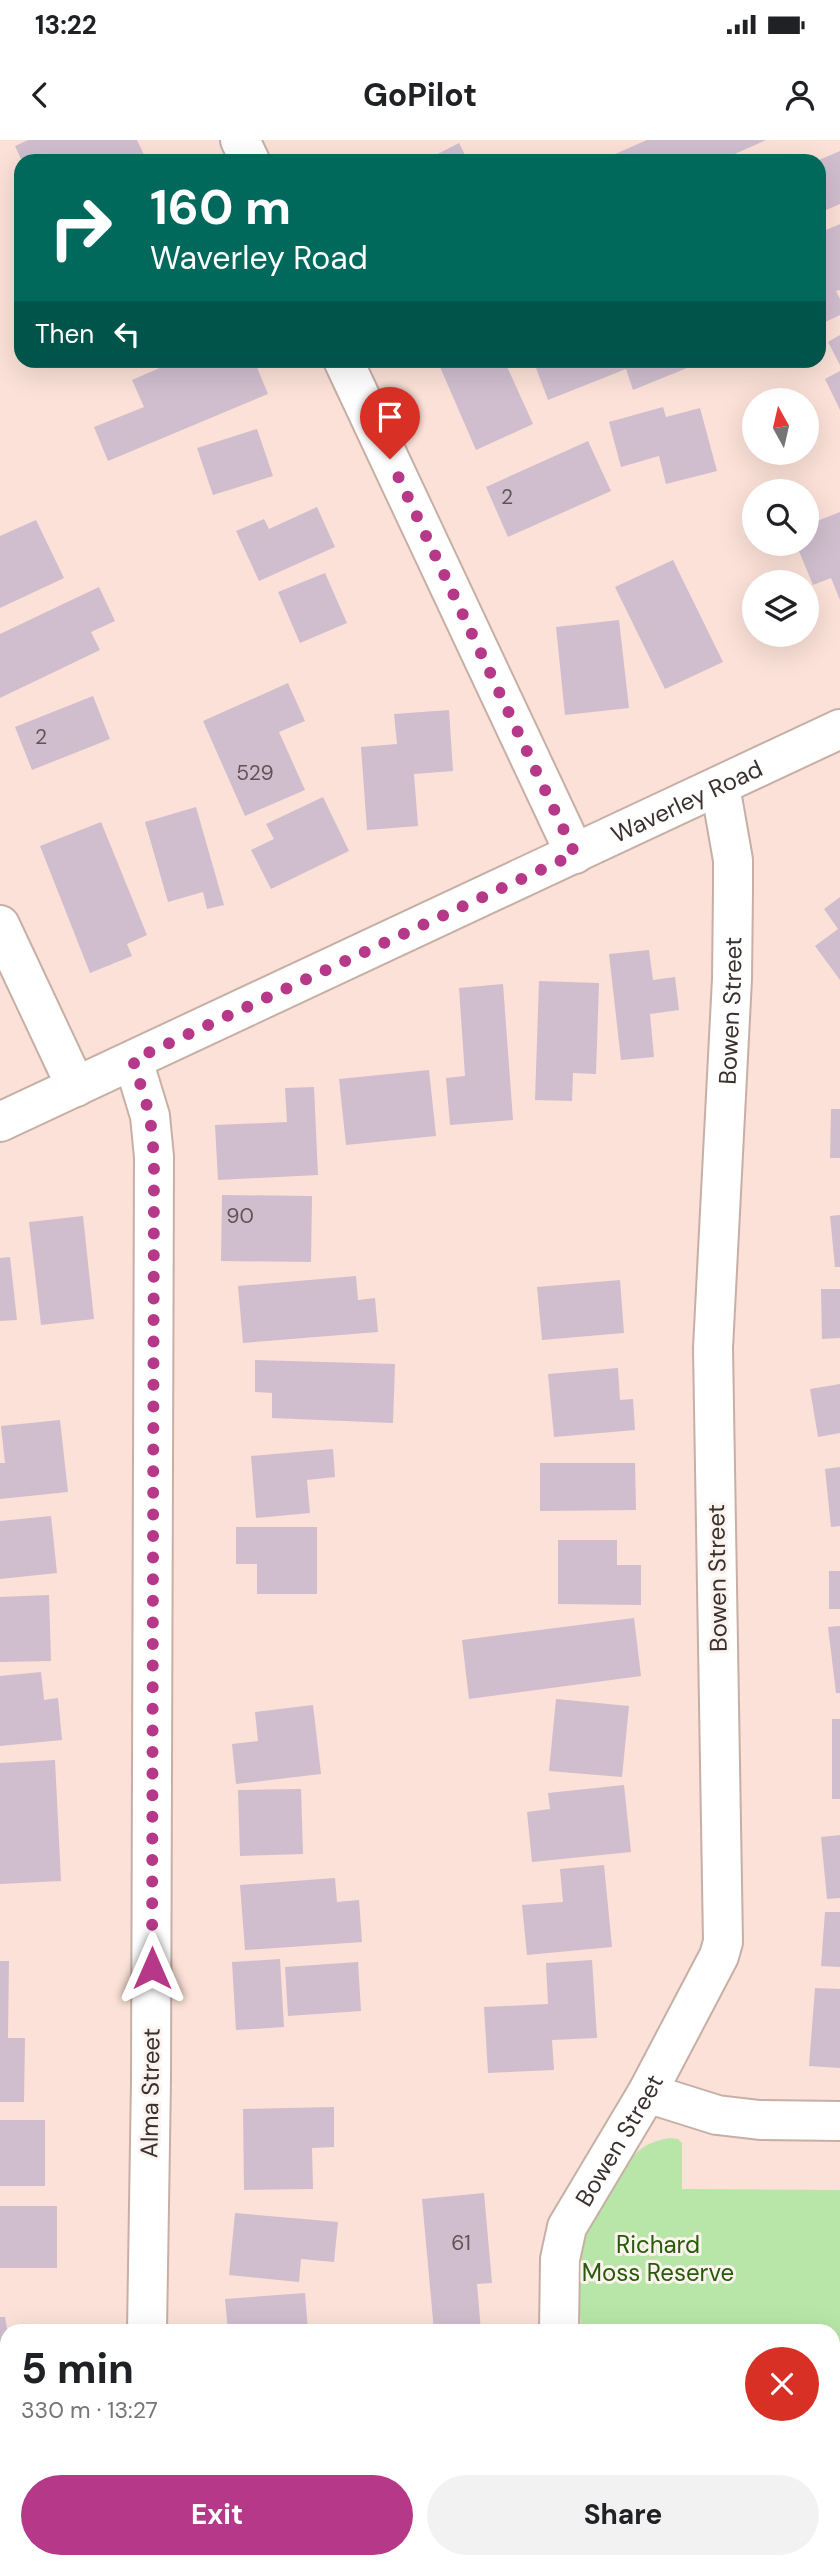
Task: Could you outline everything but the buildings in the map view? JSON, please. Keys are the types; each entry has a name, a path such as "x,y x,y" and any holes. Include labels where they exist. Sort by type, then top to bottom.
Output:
{"street":[{"path":"347,368 575,854"},
{"name":"Waverley Road","path":"0,1122 840,729"},
{"name":"Bowen Street","path":"559,2324 560,2259 567,2227 648,2093 719,1956 723,1942 713,1348 732,979 733,860 720,786"},
{"path":"0,925 76,1087"},
{"name":"Alma Street","path":"133,1060 150,1116 154,1157 151,2066 147,2324"},
{"path":"648,2093 717,2115 761,2120 840,2121"}],"green space":[{"name":"Richard Moss Reserve","path":"678,2139 682,2143 682,2189 840,2190 840,2324 581,2324 580,2265 585,2239 592,2222 632,2157 659,2140"}],"route":[{"path":"152,1968 154,1139 146,1098 133,1060 575,854 390,459"}]}
